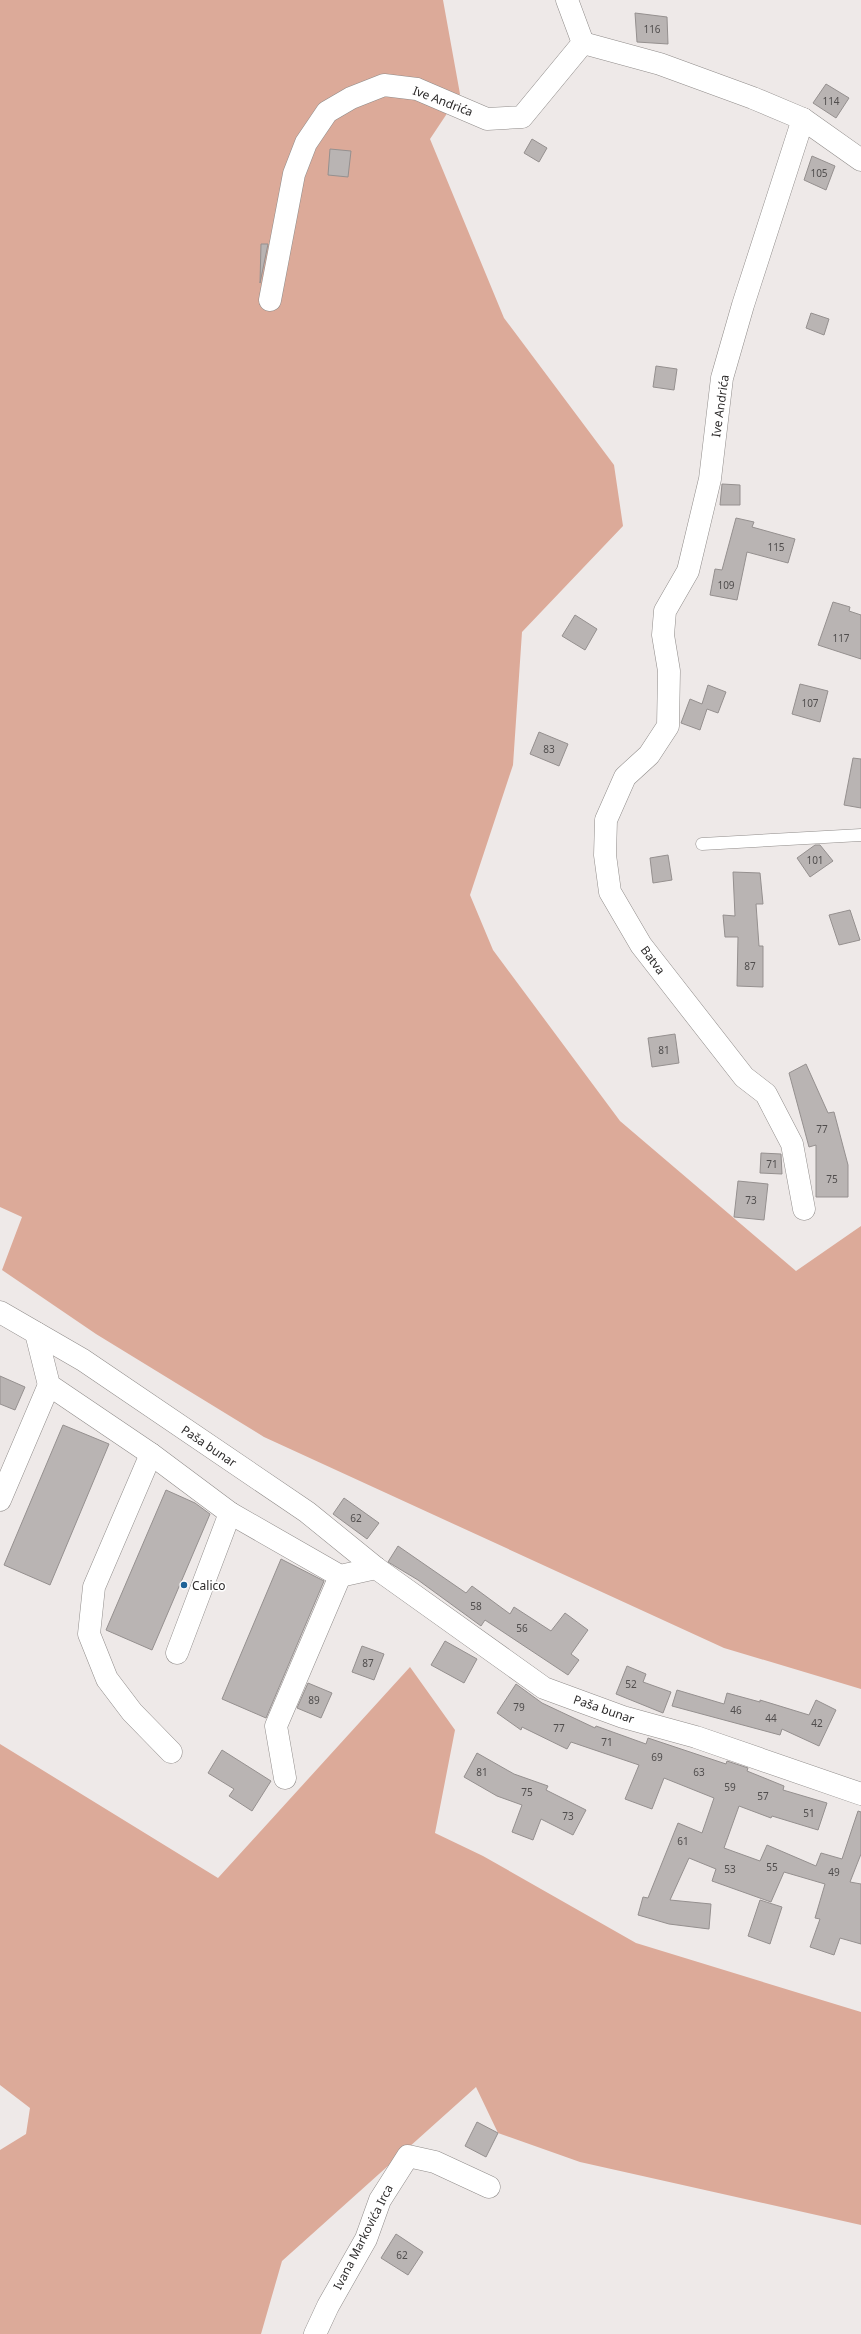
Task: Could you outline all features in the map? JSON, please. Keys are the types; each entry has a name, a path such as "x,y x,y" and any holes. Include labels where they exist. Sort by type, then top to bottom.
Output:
{"street":[{"path":"567,0 583,43 660,64 753,98 804,119 861,160"},
{"name":"Ive Andrića","path":"270,300 294,174 306,143 327,112 351,98 384,85 417,89 487,119 522,117 583,43"},
{"name":"Ive Andrića","path":"669,695 669,671 663,635 665,611 690,564 710,479 722,378 743,305 804,119"},
{"name":"Batva","path":"669,695 668,726 649,755 625,777 606,820 606,855 610,892 641,945 673,988 744,1077 766,1094 792,1144 804,1209"},
{"name":"Paša bunar","path":"0,1312 83,1360 307,1512 376,1568 544,1688 623,1717 696,1737 861,1794"},
{"path":"0,1500 49,1385 36,1333"},
{"path":"49,1385 151,1454 230,1513 340,1576 376,1568"},
{"path":"151,1454 94,1587 89,1634 107,1679 132,1712 171,1752"},
{"path":"177,1653 230,1513"},
{"path":"285,1778 276,1726 340,1576"},
{"name":"Ivana Markovića Irca","path":"316,2334 328,2306 366,2239 380,2200 408,2156 436,2162 489,2187"}],"lane":[{"path":"702,844 861,835"}],"shaded area":[{"path":"0,0 443,0 460,94 430,139 504,318 614,465 623,526 522,632 513,765 470,895 493,950 620,1121 796,1271 861,1226 861,1689 724,1648 264,1437 96,1334 2,1270 22,1217 0,1207"},
{"path":"410,1667 455,1730 435,1833 483,1856 636,1943 861,2012 861,2225 580,2162 498,2133 476,2087 282,2261 261,2334 0,2334 0,2150 26,2134 30,2108 0,2085 0,1744 218,1878"}],"building":[{"path":"635,13 667,17 668,44 637,42"},
{"path":"826,84 849,98 836,118 813,103"},
{"path":"532,139 547,148 539,162 524,153"},
{"path":"330,149 351,151 348,177 328,175"},
{"path":"812,156 835,166 826,190 804,180"},
{"path":"261,244 268,244 260,283"},
{"path":"811,313 829,319 824,335 806,328"},
{"path":"656,366 677,369 674,390 653,387"},
{"path":"722,484 740,485 740,505 720,505"},
{"path":"736,518 754,522 752,527 795,539 788,563 747,552 737,600 710,595 715,569 722,570"},
{"path":"833,602 850,607 849,611 861,615 861,659 818,645"},
{"path":"575,615 597,629 585,650 562,636"},
{"path":"800,684 828,691 820,722 792,714"},
{"path":"708,685 726,692 718,713 707,709 700,730 681,723 690,699 702,704"},
{"path":"539,732 568,744 559,766 530,754"},
{"path":"853,758 861,759 861,808 844,805"},
{"path":"815,845 820,845 833,861 810,877 797,858"},
{"path":"668,855 672,880 653,883 650,858"},
{"path":"733,872 760,873 763,904 756,904 759,946 763,946 763,987 737,986 738,937 725,937 723,915 735,916"},
{"path":"850,910 860,940 839,945 829,915"},
{"path":"675,1034 679,1063 652,1067 648,1038"},
{"path":"806,1064 828,1113 834,1112 848,1165 848,1197 816,1197 816,1145 809,1147 789,1073"},
{"path":"761,1153 781,1154 782,1174 760,1173"},
{"path":"738,1181 768,1184 764,1220 734,1217"},
{"path":"0,1376 25,1387 15,1410 0,1404"},
{"path":"63,1425 109,1444 50,1585 4,1565"},
{"path":"166,1490 195,1503 210,1514 152,1650 106,1630"},
{"path":"344,1498 379,1523 367,1539 333,1514"},
{"path":"398,1546 466,1593 472,1586 510,1614 514,1607 551,1631 565,1613 588,1630 571,1654 579,1660 568,1675 485,1620 481,1626 418,1580 388,1562"},
{"path":"281,1559 324,1581 266,1718 222,1699"},
{"path":"445,1641 477,1659 464,1683 431,1665"},
{"path":"362,1646 384,1654 374,1680 352,1672"},
{"path":"627,1666 646,1674 643,1682 671,1692 663,1713 616,1694"},
{"path":"308,1683 332,1693 321,1718 297,1708"},
{"path":"516,1684 542,1703 595,1728 596,1726 646,1744 648,1738 726,1764 727,1761 748,1768 747,1771 784,1786 783,1790 827,1803 818,1830 772,1816 771,1818 739,1806 724,1848 760,1861 767,1845 816,1866 821,1853 842,1859 858,1811 861,1812 861,1854 850,1882 861,1884 861,1944 840,1938 834,1955 810,1947 820,1919 815,1918 825,1884 784,1872 771,1902 712,1881 716,1869 689,1858 670,1900 711,1904 709,1929 669,1924 638,1915 643,1897 648,1898 678,1823 702,1833 714,1798 664,1778 652,1809 625,1799 639,1765 571,1742 567,1749 522,1727 521,1730 497,1713"},
{"path":"677,1690 724,1704 727,1693 760,1702 760,1700 809,1715 816,1700 836,1710 819,1746 782,1729 780,1735 672,1706"},
{"path":"222,1750 271,1781 252,1811 229,1796 234,1789 208,1773"},
{"path":"477,1753 514,1774 548,1786 546,1790 586,1810 573,1835 541,1819 533,1840 512,1832 522,1805 497,1796 464,1777"},
{"path":"760,1900 782,1907 770,1944 748,1936"},
{"path":"477,2122 498,2133 486,2157 465,2146"},
{"path":"396,2234 423,2252 408,2275 381,2258"}],"place":[{"name":"Calico","path":"184,1585"}]}
